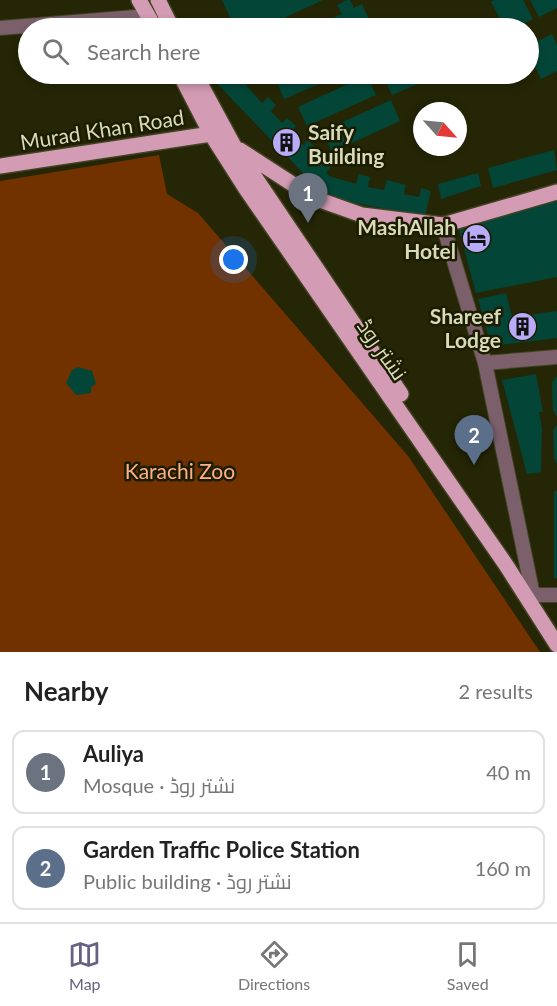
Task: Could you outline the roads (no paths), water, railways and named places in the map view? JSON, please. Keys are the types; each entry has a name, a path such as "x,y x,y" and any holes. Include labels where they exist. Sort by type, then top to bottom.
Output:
{"main road":[{"path":"139,0 149,18"},
{"path":"158,0 167,18"},
{"name":"نشتر روڈ","path":"185,84 211,134 253,198 506,565 557,645"},
{"name":"نشتر روڈ","path":"200,84 234,146 557,631"},
{"path":"211,134 234,146 314,198 362,215 443,225 557,192"},
{"name":"Murad Khan Road","path":"0,166 211,134"}],"street":[{"path":"0,28 18,27"},
{"path":"443,225 484,363 533,596 557,595"},
{"path":"484,363 557,357"}],"place":[{"name":"Saify Building","path":"287,143"},
{"name":"Auliya","path":"308,223"},
{"name":"MashAllah Hotel","path":"477,238"},
{"name":"Shareef Lodge","path":"522,327"},
{"name":"Garden Traffic Police Station","path":"474,465"}],"park label":[{"name":"Karachi Zoo","path":"180,470"}]}
